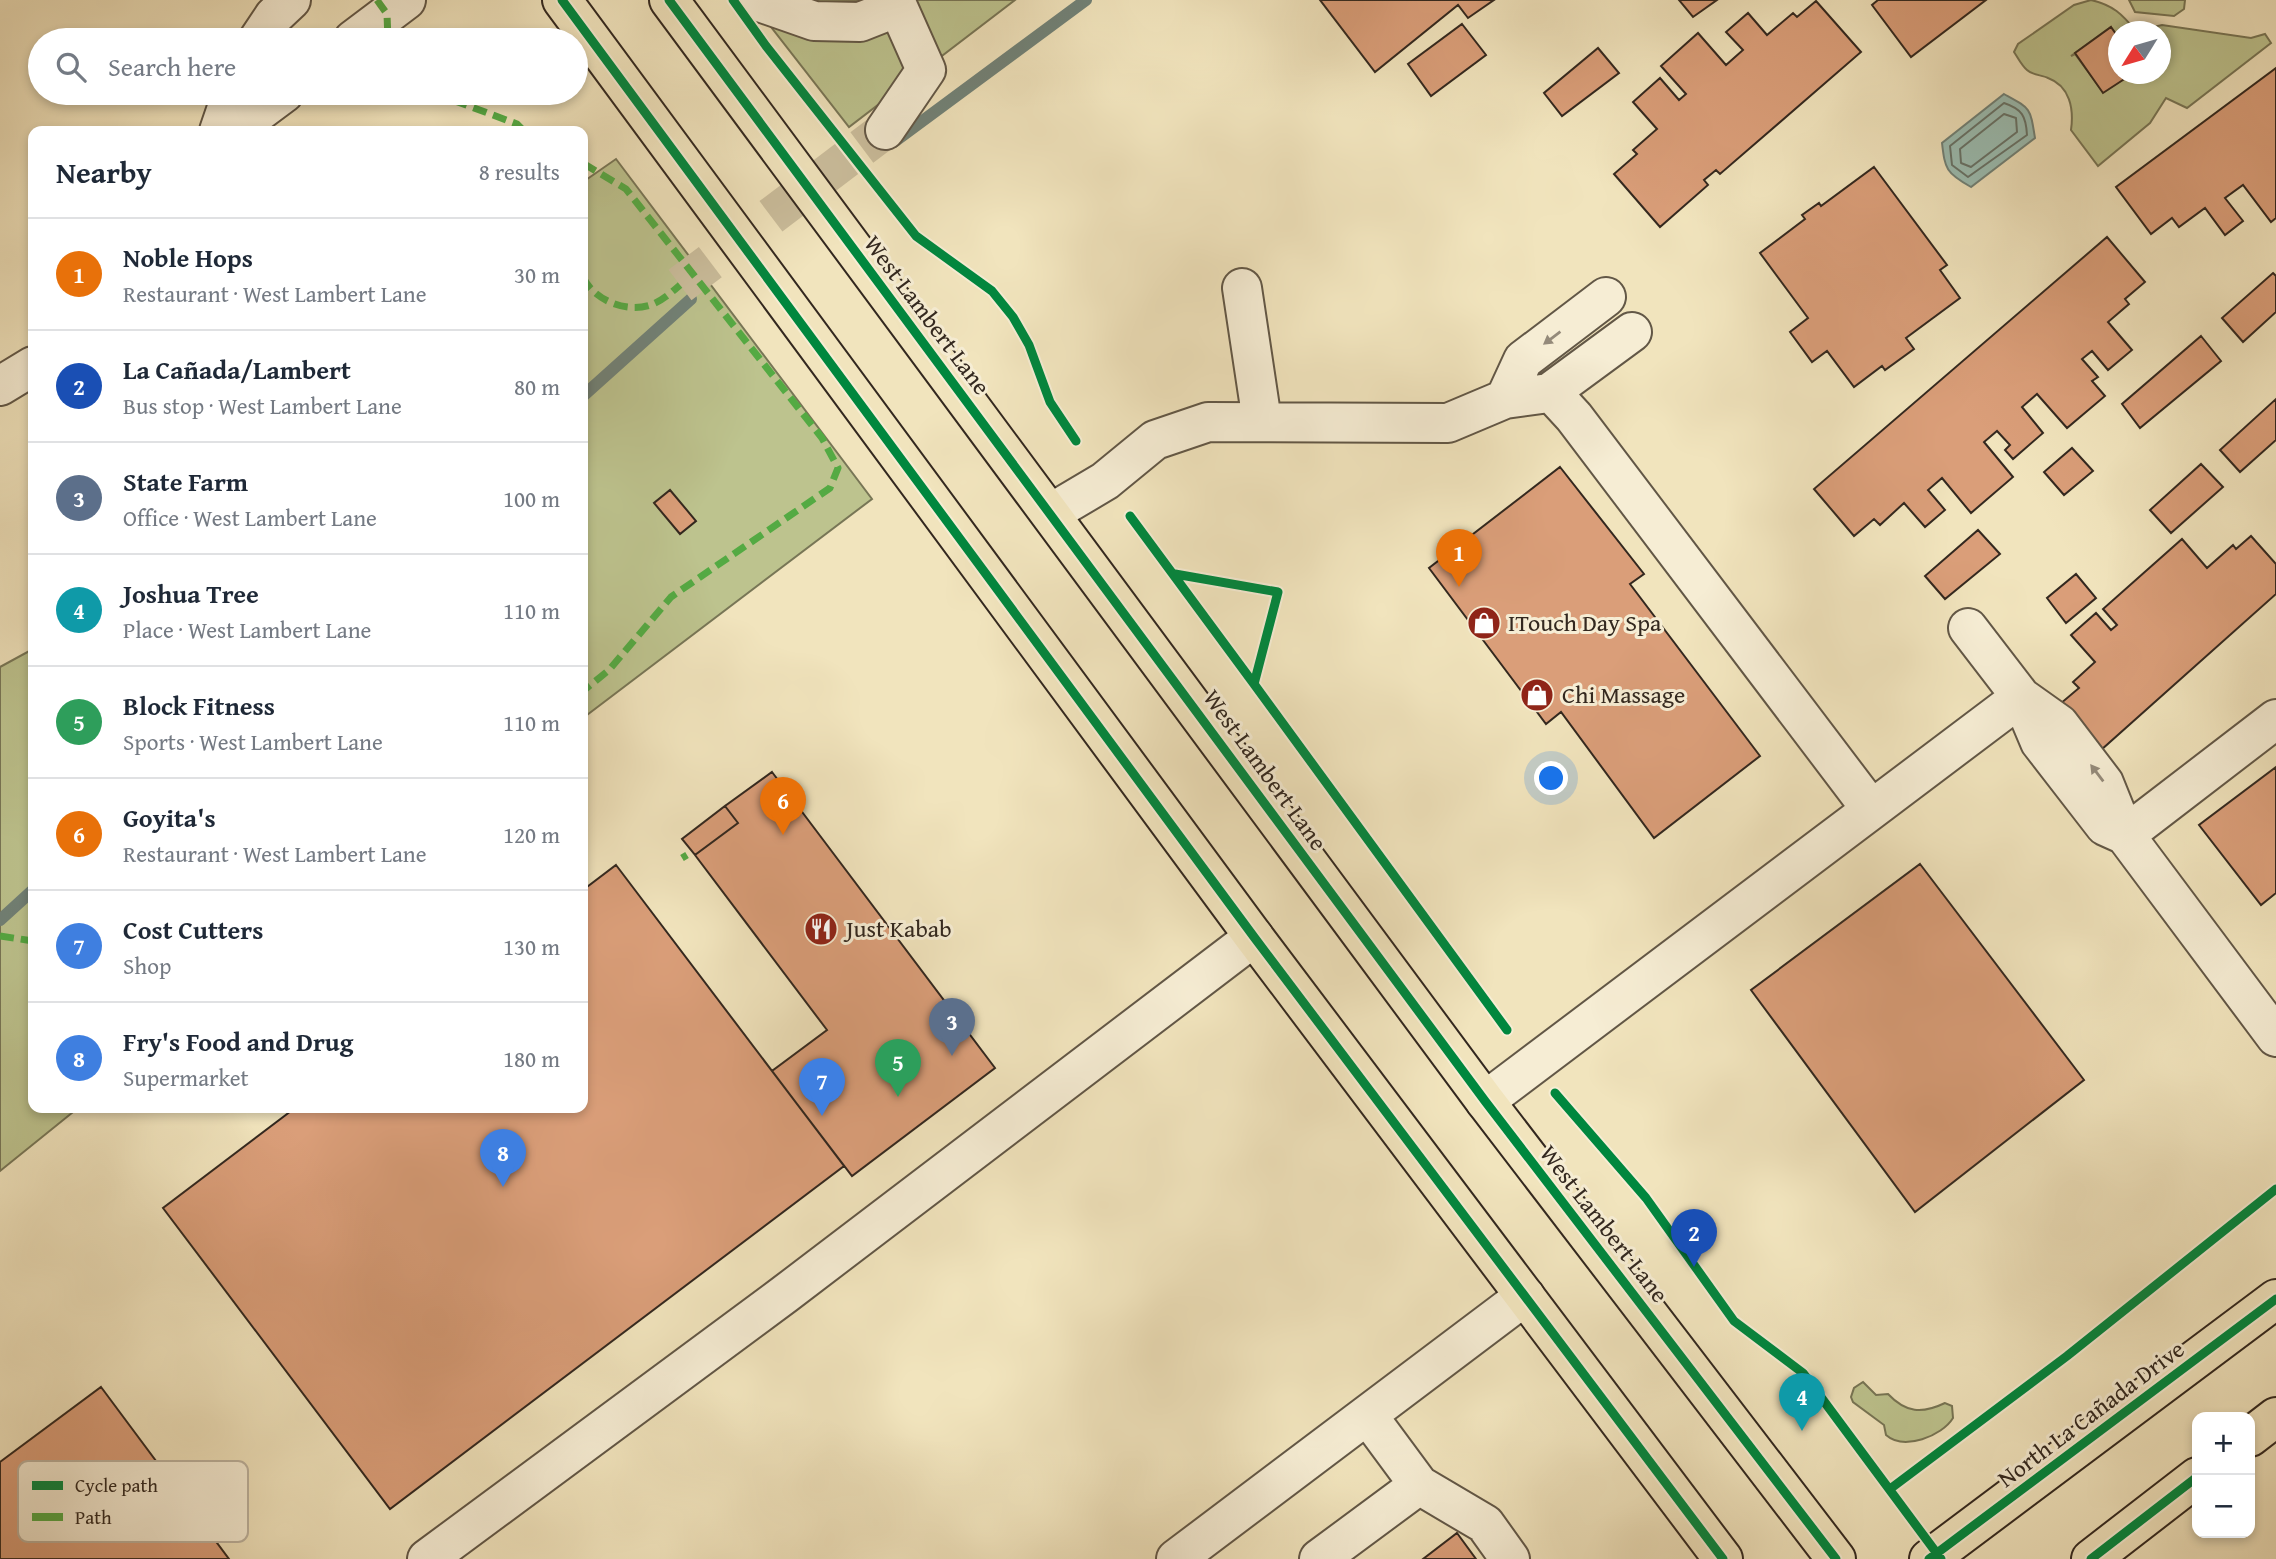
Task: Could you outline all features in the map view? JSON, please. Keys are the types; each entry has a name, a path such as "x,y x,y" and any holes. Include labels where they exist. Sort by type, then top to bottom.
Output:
{"main road":[{"path":"562,0 583,28"},
{"name":"West Lambert Lane","path":"669,0 1485,1101 1836,1559"},
{"path":"588,35 1254,937 1723,1559"},
{"name":"North La Cañada Drive","path":"1929,1559 2276,1299"},
{"path":"2255,1433 2276,1417"},
{"path":"2091,1559 2192,1481"}],"street":[{"path":"266,28 291,0"},
{"path":"369,28 406,0"},
{"path":"754,0 814,21 860,22 904,4 926,70 885,130"},
{"path":"221,126 228,105"},
{"path":"240,126 268,105"},
{"path":"1242,288 1262,422"},
{"path":"1505,399 1523,360 1606,297"},
{"path":"1051,513 1105,481 1156,440 1208,422 1448,423 1505,399 1551,392 1633,332"},
{"path":"0,386 28,369"},
{"path":"1551,392 1574,416 1871,809"},
{"path":"1968,628 2021,697 2059,724 2084,755 2104,783 2125,835 2276,1037"},
{"path":"1485,1101 2021,697"},
{"path":"2125,835 2276,719"},
{"path":"428,1559 794,1287 1254,937"},
{"path":"1176,1559 1525,1296"},
{"path":"1368,1416 1419,1485 1485,1524 1510,1559"},
{"path":"1319,1559 1419,1485"}],"green space":[{"path":"750,0 1015,0 849,127"},
{"path":"2091,0 2111,8 2127,21 2108,21 2108,29 2071,56 2075,54 2103,92 2116,84 2171,84 2171,26 2251,38 2265,34 2271,43 2187,108 2166,98 2150,123 2098,166 2071,130 2071,106 2066,92 2055,82 2029,72 2023,66 2014,52 2018,44 2074,5"},
{"path":"2129,0 2185,0 2184,9 2174,16 2135,12"},
{"path":"616,159 872,499 588,714 588,179"},
{"path":"28,652 28,1113 72,1113 0,1171 0,667"},
{"path":"1863,1382 1876,1395 1888,1394 1901,1405 1915,1410 1929,1409 1945,1403 1952,1406 1953,1418 1932,1436 1903,1442 1894,1440 1886,1435 1884,1425 1853,1402 1851,1397 1854,1388"}],"water":[{"path":"2004,94 2028,110 2035,138 1971,187 1956,178 1948,169 1942,143"}],"building":[{"path":"1320,0 1494,0 1468,18 1458,5 1375,72"},
{"path":"1679,0 1717,0 1693,17"},
{"path":"1878,0 1986,0 1911,57 1872,5"},
{"path":"1816,1 1861,52 1720,174 1716,170 1704,180 1708,185 1660,227 1614,174 1637,154 1633,150 1657,129 1633,102 1660,78 1679,100 1686,94 1661,66 1698,33 1726,65 1743,50 1726,32 1748,13 1767,35 1793,13 1797,17"},
{"path":"1462,24 1486,55 1431,96 1408,64"},
{"path":"2108,29 2108,84 2117,84 2103,93 2075,53"},
{"path":"1598,48 1619,73 1562,116 1544,93"},
{"path":"2276,68 2276,218 2271,222 2243,185 2225,198 2243,221 2225,235 2205,208 2179,227 2172,218 2151,234 2116,187"},
{"path":"1874,167 1947,265 1940,270 1960,298 1906,338 1914,349 1885,370 1882,366 1854,387 1827,351 1812,362 1790,332 1808,318 1760,253 1805,219 1802,215 1819,203 1821,206"},
{"path":"2107,237 2145,282 2125,299 2129,304 2108,322 2132,350 2108,370 2092,351 2082,359 2098,377 2092,381 2105,396 2067,428 2037,394 2022,407 2043,433 2013,459 2005,450 2010,445 1997,431 1984,442 2013,477 1971,513 1942,478 1928,490 1945,510 1925,527 1904,503 1880,525 1874,519 1854,536 1814,489"},
{"path":"2273,273 2276,276 2276,312 2243,342 2222,318"},
{"path":"2201,336 2221,361 2140,428 2122,404"},
{"path":"2276,399 2276,440 2240,472 2220,450"},
{"path":"2072,448 2093,471 2064,495 2044,472"},
{"path":"2201,464 2223,487 2171,533 2150,510"},
{"path":"1560,467 1644,574 1630,584 1760,756 1654,838 1561,712 1546,724 1429,568"},
{"path":"670,490 696,521 680,534 654,503"},
{"path":"1978,530 2000,554 1945,599 1925,576"},
{"path":"2251,536 2276,564 2276,594 2101,750 2060,704 2079,688 2073,682 2095,662 2071,635 2096,613 2111,630 2117,625 2103,609 2182,539 2207,568 2233,545 2236,549"},
{"path":"2076,574 2096,598 2066,623 2047,598"},
{"path":"2276,767 2276,893 2261,905 2199,825"},
{"path":"772,772 995,1068 852,1176 772,1071 827,1030 695,855 738,823 725,806"},
{"path":"725,806 738,823 695,855 682,839"},
{"path":"1920,864 2084,1080 1915,1212 1751,990"},
{"path":"616,865 844,1166 390,1509 163,1208 288,1113 588,1113 588,886"},
{"path":"101,1387 156,1461 18,1461 18,1542 216,1542 229,1559 0,1559 0,1462"},
{"path":"1457,1533 1476,1559 1423,1559"}],"waterway":[{"path":"894,142 1086,0"},
{"path":"588,392 691,299"},
{"path":"0,920 28,895"}],"tunnel":[{"path":"680,285 885,130"}],"marked path":[{"path":"377,0 387,14 388,28"},
{"path":"466,105 519,126"},
{"path":"588,166 626,189 822,438 838,468 830,488 671,597 609,670 588,687"},
{"path":"588,285 603,299 633,307 657,302 680,285"},
{"path":"682,858 687,855"},
{"path":"0,936 28,940"}],"cycle path":[{"path":"562,0 583,28"},
{"path":"669,0 1485,1101 1836,1559"},
{"path":"733,0 766,46 916,236 992,291 1013,317 1029,345 1050,402 1076,441"},
{"path":"588,35 1254,937 1723,1559"},
{"path":"1130,516 1254,684 1278,592 1175,574"},
{"path":"1254,684 1507,1030"},
{"path":"1555,1093 1646,1198 1734,1321 1803,1373 1941,1559"},
{"path":"1890,1489 2067,1356 2276,1189"},
{"path":"1929,1559 2276,1299"},
{"path":"2091,1559 2192,1481"}],"place":[{"name":"Noble Hops","path":"1459,587"},
{"name":"ITouch Day Spa","path":"1484,623"},
{"name":"Chi Massage","path":"1537,695"},
{"name":"Goyita's","path":"783,835"},
{"name":"Just Kabab","path":"821,929"},
{"name":"State Farm","path":"952,1056"},
{"name":"Block Fitness","path":"898,1097"},
{"name":"Cost Cutters","path":"822,1116"},
{"name":"Fry's Food and Drug","path":"503,1187"},
{"name":"La Cañada/Lambert","path":"1694,1267"},
{"name":"Joshua Tree","path":"1802,1431"}]}
